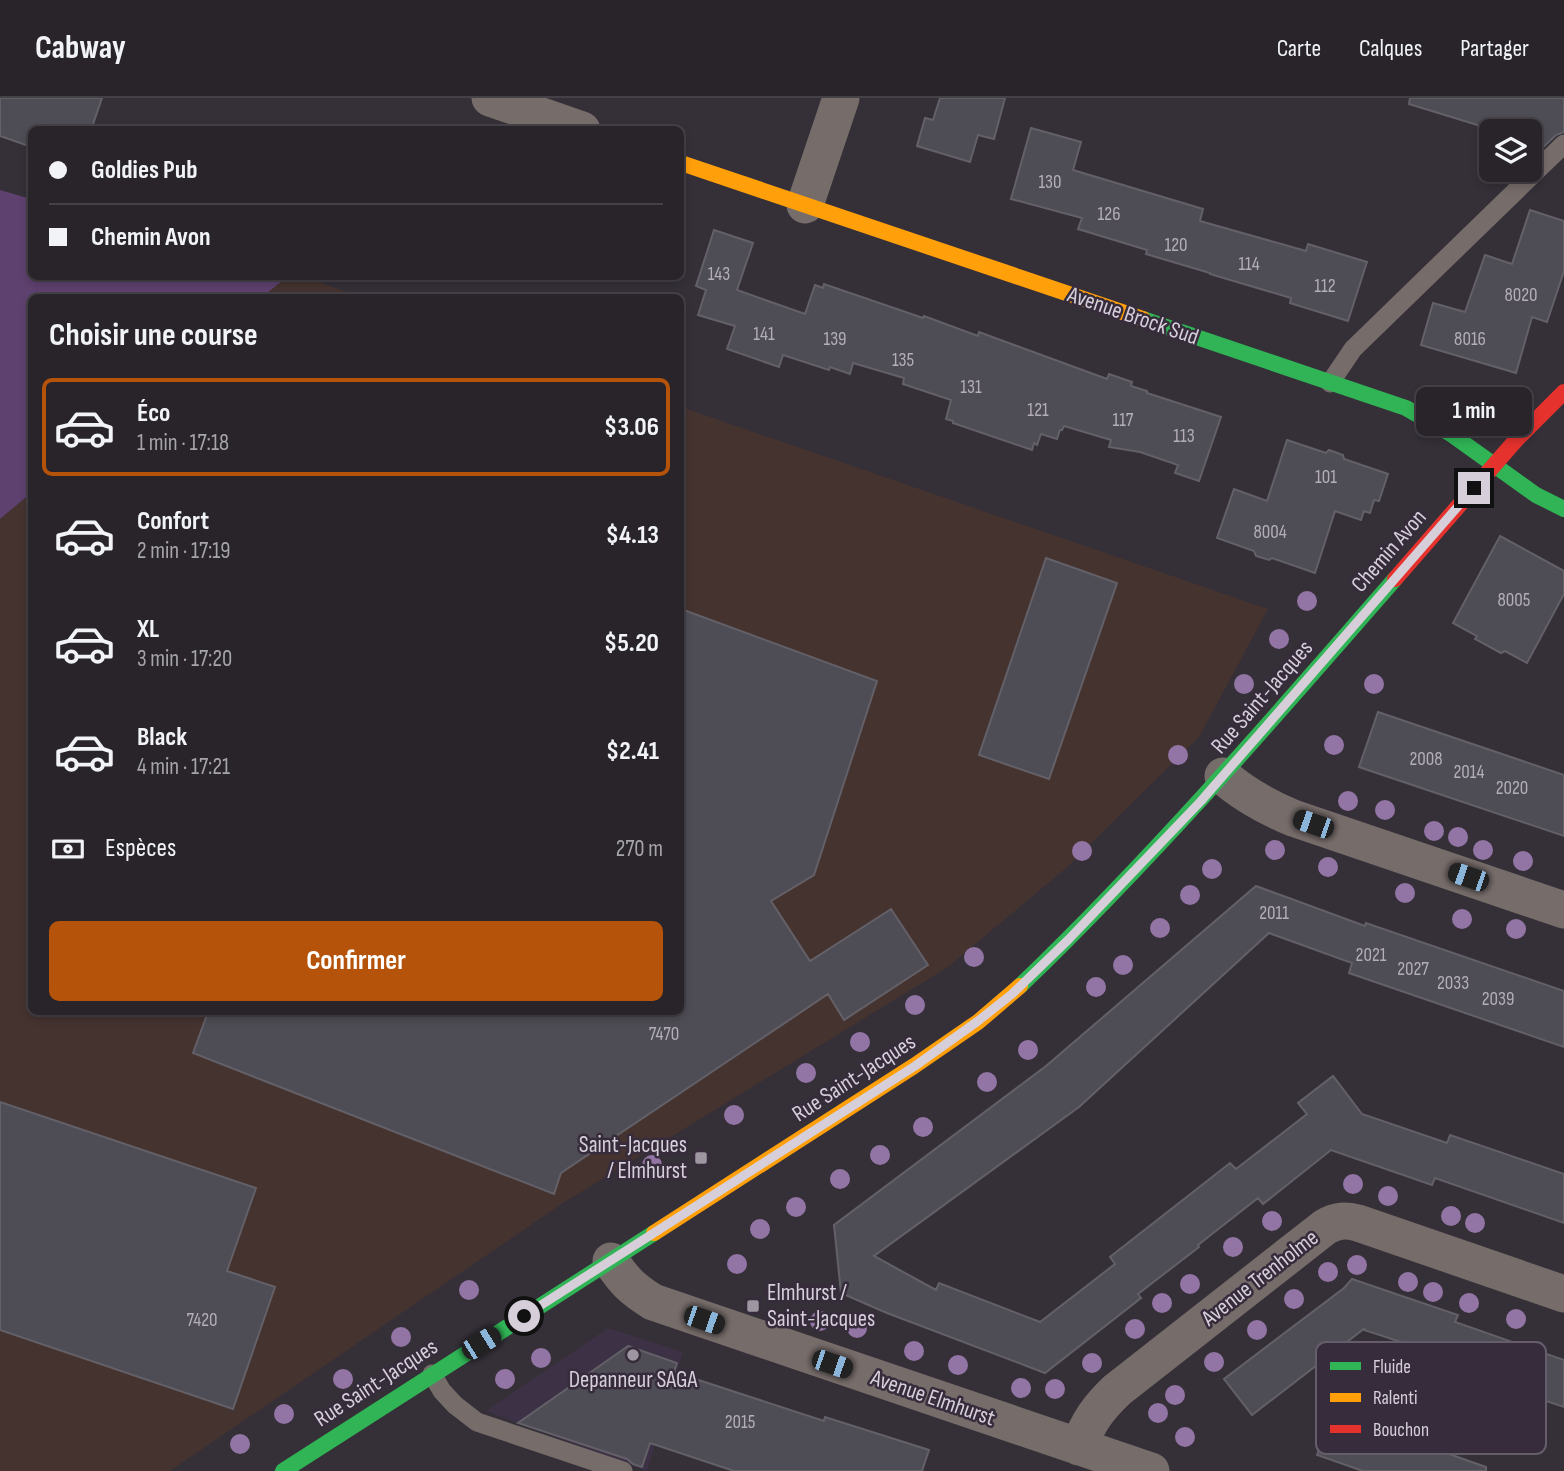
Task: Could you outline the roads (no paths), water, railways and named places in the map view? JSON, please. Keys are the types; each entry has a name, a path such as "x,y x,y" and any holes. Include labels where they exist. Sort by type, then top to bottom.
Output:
{"main road":[{"name":"Avenue Brock Sud","path":"684,164 1406,408 1429,418 1527,489 1552,505 1564,509"},
{"name":"Chemin Avon","path":"1362,617 1528,427 1564,392"},
{"name":"Rue Saint-Jacques","path":"283,1471 915,1066 978,1021 1012,994 1068,940 1223,776 1362,617"}],"street":[{"path":"490,98 570,126"},
{"path":"805,205 841,98"},
{"path":"1223,776 1252,798 1293,818 1564,910"},
{"name":"Avenue Trenholme","path":"1079,1447 1098,1409 1117,1390 1333,1222 1348,1220 1358,1223 1564,1294"},
{"name":"Avenue Elmhurst","path":"611,1261 632,1289 653,1302 1151,1471"}],"lane":[{"path":"1330,383 1353,349 1564,144"},
{"path":"432,1374 455,1405 477,1422 623,1471"}],"place":[{"name":"Saint-Jacques / Elmhurst","path":"701,1158"},
{"name":"Elmhurst / Saint-Jacques","path":"753,1306"},
{"name":"Depanneur SAGA","path":"633,1355"}]}
